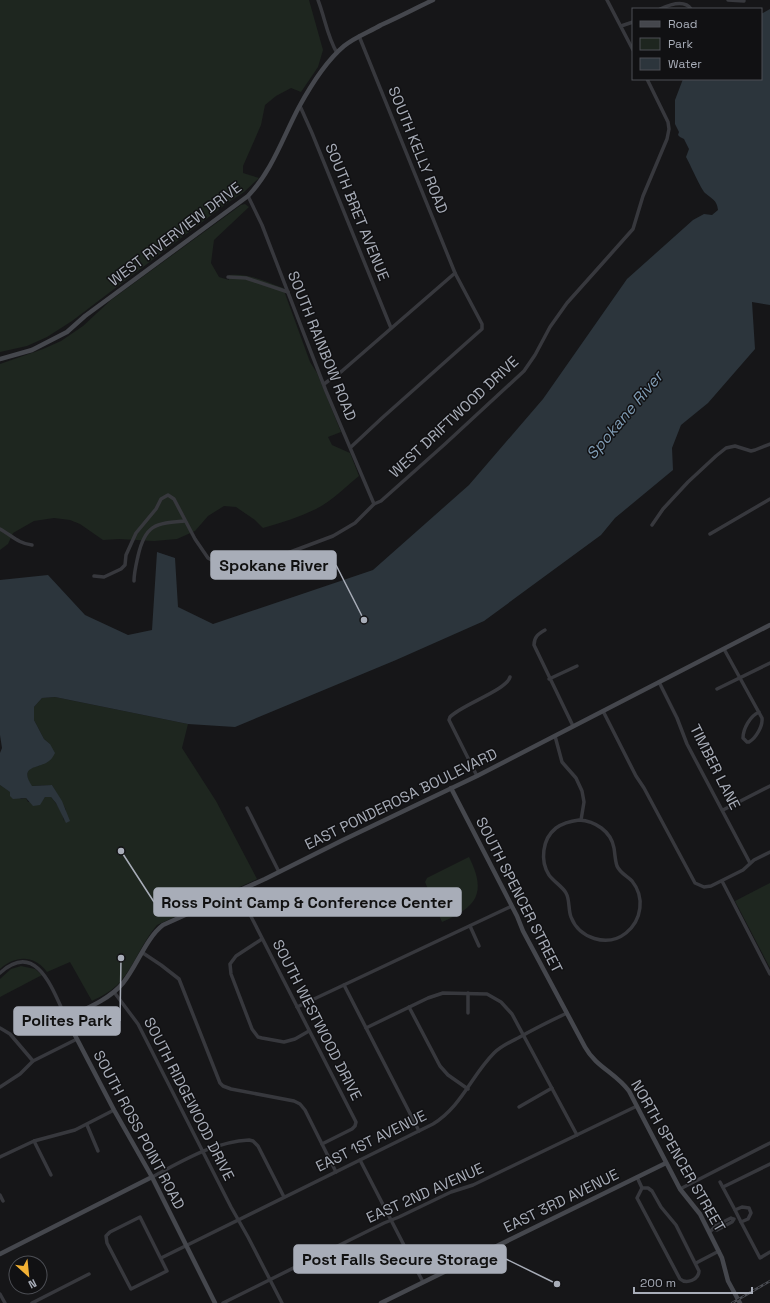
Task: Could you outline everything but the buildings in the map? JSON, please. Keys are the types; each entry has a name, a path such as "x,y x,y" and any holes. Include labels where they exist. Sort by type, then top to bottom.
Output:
{"street":[{"path":"318,0 331,43 337,53"},
{"name":"WEST RIVERVIEW DRIVE","path":"0,359 32,350 67,332 85,316 248,196 259,185 267,173 300,106 322,71 337,53 345,45 359,36 433,0"},
{"path":"607,0 632,48"},
{"path":"728,0 744,1"},
{"path":"662,8 682,1 687,2 691,8"},
{"path":"621,26 632,22"},
{"name":"SOUTH KELLY ROAD","path":"351,447 482,329 482,324 455,273 359,36"},
{"name":"WEST DRIFTWOOD DRIVE","path":"94,576 104,576 121,569 125,565 126,555 136,533 156,509 161,499 168,495 174,500 208,558 220,565 236,565 286,554 334,536 365,515 374,504 381,500 524,371 567,303 633,228 643,196 667,139 669,129 668,122 647,80"},
{"name":"SOUTH BRET AVENUE","path":"300,106 391,328"},
{"name":"SOUTH RAINBOW ROAD","path":"248,196 262,225 324,384 374,504"},
{"path":"324,384 342,371 455,273"},
{"path":"228,277 246,278 288,292"},
{"path":"652,525 663,509 688,482 726,448 735,446 755,450 770,444"},
{"path":"710,534 770,499"},
{"path":"134,581 134,573 139,550 144,536 148,531 159,524 185,521"},
{"path":"0,529 16,540 32,545"},
{"name":"EAST PONDEROSA BOULEVARD","path":"66,1018 114,992 123,983 152,937 158,929 163,926 279,872 345,838 477,776 770,625"},
{"path":"545,630 534,639 534,645 549,679 573,726"},
{"path":"724,649 762,718 761,725 752,741 747,742 743,738 744,732 752,717 758,712"},
{"path":"717,689 770,663"},
{"path":"549,679 577,666"},
{"path":"477,776 453,727 450,717 459,709 502,687 510,677"},
{"name":"TIMBER LANE","path":"659,682 688,744 750,863"},
{"path":"603,711 636,776 644,788 694,883 702,887 711,886 742,870 750,863 770,852"},
{"path":"554,736 562,762 576,778 582,791 584,802 581,820"},
{"path":"723,810 770,786"},
{"name":"SOUTH SPENCER STREET","path":"451,788 512,906 523,931 567,1013"},
{"path":"248,808 279,872"},
{"path":"581,820 593,823 607,832 613,843 618,868 633,882 639,895 640,910 636,921 624,934 614,939 598,940 580,930 571,917 566,892 552,879 545,866 544,848 551,834 559,826 568,822 581,820"},
{"path":"722,881 770,974"},
{"name":"SOUTH WESTWOOD DRIVE","path":"238,891 356,1122 352,1129 322,1144"},
{"path":"297,1007 512,906"},
{"path":"470,926 479,946"},
{"path":"262,939 236,956 231,962 230,967 231,974 253,1032 262,1038 284,1042 295,1039 309,1031"},
{"path":"143,953 179,979 218,1079 223,1086 231,1090 294,1101 300,1104 305,1110 336,1172"},
{"name":"SOUTH ROSS POINT ROAD","path":"0,973 10,965 23,962 37,966 45,976 114,1110 152,1177 215,1303"},
{"path":"344,985 419,1131"},
{"name":"SOUTH RIDGEWOOD DRIVE","path":"114,992 138,1024 282,1303"},
{"path":"468,993 468,1013"},
{"path":"366,1028 438,994 487,994 502,1002 509,1011 524,1035 577,1135"},
{"path":"409,1007 440,1066 448,1075 468,1089"},
{"name":"EAST 1ST AVENUE","path":"161,1258 433,1124 446,1115 458,1102 485,1063 496,1051 567,1013"},
{"name":"NORTH SPENCER STREET","path":"567,1013 591,1058 622,1082 629,1091 680,1189 695,1207 719,1251 729,1284 740,1303"},
{"path":"0,1028 10,1034 33,1061"},
{"path":"0,1087 20,1074 33,1061 77,1039"},
{"path":"520,1107 552,1088"},
{"name":"EAST 2ND AVENUE","path":"223,1303 391,1220 451,1192 473,1185 637,1106"},
{"path":"0,1157 34,1141 66,1133 87,1125 114,1110"},
{"path":"87,1125 98,1152"},
{"path":"0,1254 202,1150 215,1146 249,1140 256,1144 284,1197"},
{"path":"34,1141 51,1175"},
{"path":"680,1189 770,1144"},
{"path":"360,1160 423,1282"},
{"name":"EAST 3RD AVENUE","path":"381,1303 666,1163"},
{"path":"723,1187 770,1164"},
{"path":"637,1177 642,1188"},
{"path":"720,1182 760,1258 770,1252"},
{"path":"642,1188 648,1188 652,1191 676,1225 696,1263 699,1276 687,1282 682,1281 637,1198 642,1188"},
{"path":"0,1195 3,1200"},
{"path":"735,1210 742,1207 746,1207 751,1210 750,1217 741,1222"},
{"path":"708,1232 714,1229 716,1230 732,1222 738,1216"},
{"path":"140,1217 161,1258 167,1271 131,1289 107,1243 106,1236 110,1232 140,1217"},
{"path":"696,1263 719,1251"},
{"path":"32,1303 89,1274"},
{"path":"0,1294 3,1302"}],"green space":[{"path":"0,0 309,0 323,50 318,67 301,92 291,88 276,96 265,105 261,125 243,166 243,173 259,178 244,192 72,321 47,337 27,346 0,352"},
{"path":"245,204 249,207 214,240 211,263 219,277 229,280 229,275 243,275 283,288 310,362 317,373 341,432 328,437 332,445 350,453 359,476 322,506 290,520 263,528 255,520 236,507 224,506 208,516 195,531 177,539 154,541 119,539 103,540 80,524 70,520 54,518 34,521 13,533 8,544 0,550 0,364 61,341 83,326 111,300 241,205"},
{"path":"55,697 188,724 182,748 216,801 257,879 157,925 120,982 110,991 92,1001 70,962 47,972 36,962 18,959 6,964 0,969 0,785 21,799 26,798 28,802 42,801 45,797 51,797 61,811 64,821 66,810 52,785 31,786 27,775 31,768 39,766 50,744 44,739 34,720 34,707 42,698"},
{"path":"469,857 477,880 478,889 475,897 464,911 442,922 425,882 427,878"},
{"path":"770,883 770,968 735,901"},
{"path":"21,966 35,969 42,975 0,997 0,979 11,969"}],"water":[{"path":"770,9 770,305 752,302 755,349 708,403 681,425 672,448 673,470 615,518 601,535 484,621 396,660 235,727 188,724 55,697 42,698 34,707 34,720 44,739 50,744 55,753 45,764 29,771 27,774 28,779 32,786 52,785 62,801 70,821 66,823 56,803 51,797 45,797 40,805 33,806 26,798 13,799 10,796 10,792 0,785 0,753 2,748 0,735 0,580 48,575 85,615 128,635 152,630 157,552 175,558 178,607 213,624 373,570 469,485 543,399 627,279 693,220 704,214 712,215 718,210 712,198 703,191 686,157 689,149 684,139 678,135 679,132 675,124 675,100 683,80 762,80 762,13"}],"railway":[{"path":"732,1303 770,1281"}],"place":[{"name":"Spokane River","path":"364,620"},
{"name":"Ross Point Camp & Conference Center","path":"121,851"},
{"name":"Polites Park","path":"121,958"},
{"name":"Post Falls Secure Storage","path":"557,1284"}]}
